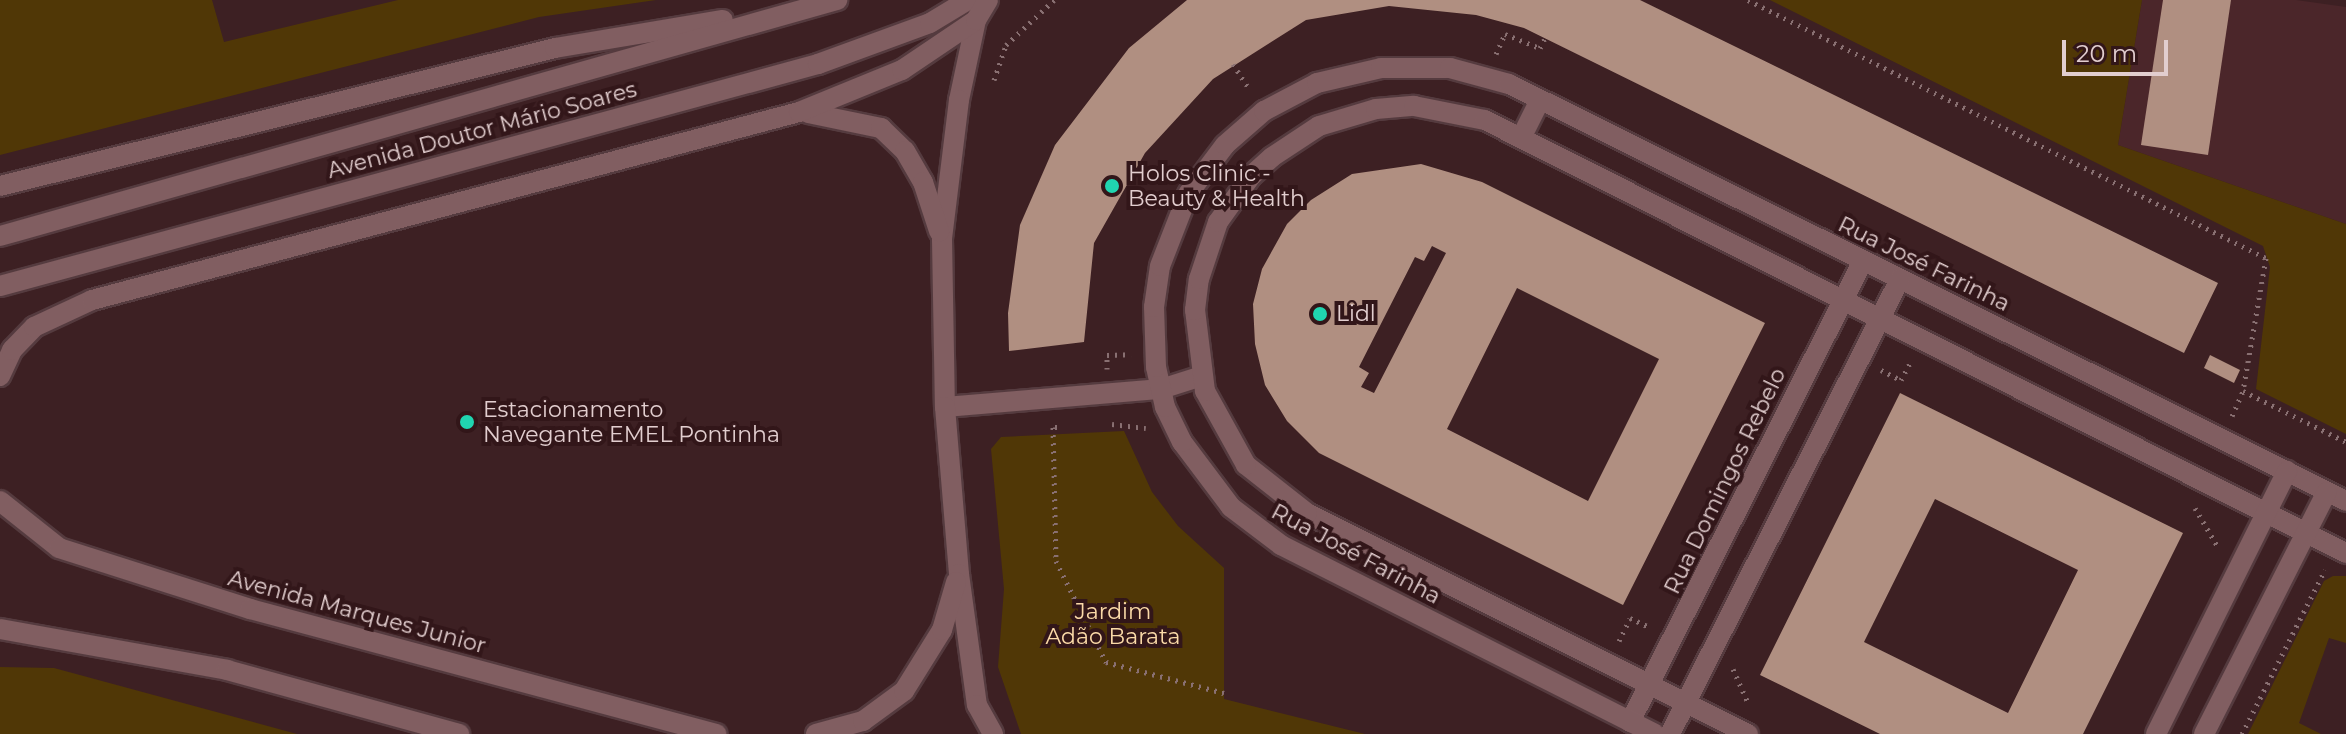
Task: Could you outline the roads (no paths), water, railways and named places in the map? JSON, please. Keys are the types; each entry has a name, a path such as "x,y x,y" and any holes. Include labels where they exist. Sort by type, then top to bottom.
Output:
{"street":[{"name":"Avenida Doutor Mário Soares","path":"0,236 837,0"},
{"name":"Avenida Doutor Mário Soares","path":"0,286 818,64 930,23 968,0"},
{"path":"988,0 976,20 959,100 942,239 945,407 959,574 977,705 993,734"},
{"path":"0,186 555,48 794,11"},
{"path":"0,376 12,350 34,327 92,300 799,112 902,70 976,20"},
{"name":"Rua José Farinha","path":"1655,734 1281,545 1231,507 1204,476 1170,418 1161,389 1155,353 1154,307 1172,227 1208,164 1264,111 1346,74 1416,65 1474,73 1540,100 2346,501"},
{"path":"1522,136 1540,100"},
{"name":"Rua José Farinha","path":"1748,734 1286,501 1246,465 1227,439 1202,376 1195,310 1207,251 1234,198 1294,140 1346,117 1414,106 1472,116 1522,136 2343,551"},
{"path":"799,112 858,119 881,128 905,151 923,182 942,239"},
{"name":"Rua Domingos Rebelo","path":"1630,722 1863,261"},
{"path":"1670,734 1900,279"},
{"path":"945,407 1161,389 1202,376"},
{"path":"2156,734 2287,471"},
{"path":"2204,734 2327,492"},
{"name":"Avenida Marques Junior","path":"0,501 59,548 250,609 717,734"},
{"path":"816,734 863,721 904,691 942,630 959,574"},
{"path":"0,629 227,670 459,734"}],"place":[{"name":"Holos Clinic - Beauty & Health","path":"1112,186"},
{"name":"Lidl","path":"1320,314"},
{"name":"Estacionamento Navegante EMEL Pontinha","path":"467,422"}],"park label":[{"name":"Jardim Adão Barata","path":"1113,624"}]}
